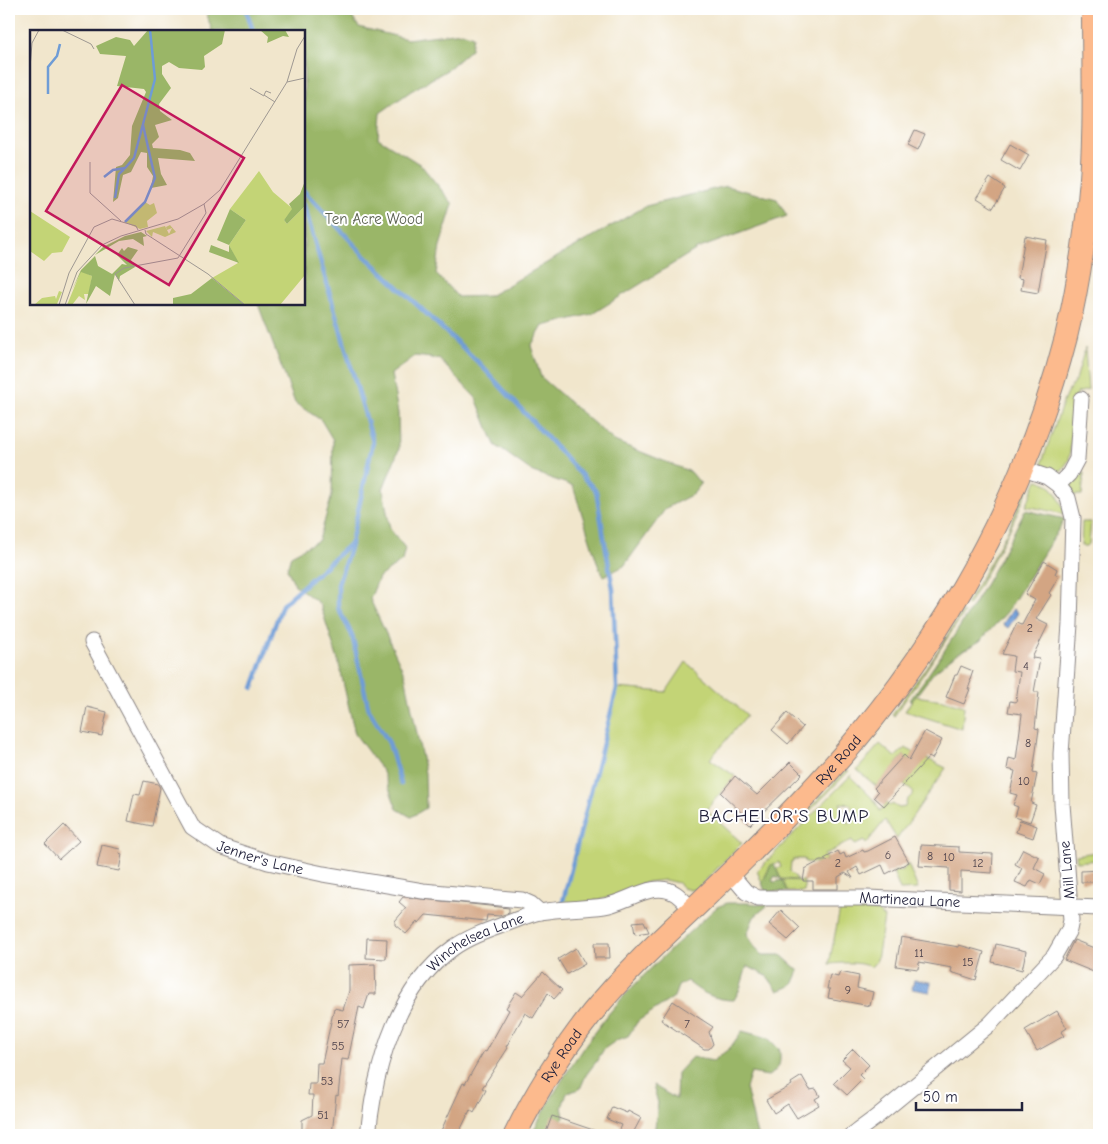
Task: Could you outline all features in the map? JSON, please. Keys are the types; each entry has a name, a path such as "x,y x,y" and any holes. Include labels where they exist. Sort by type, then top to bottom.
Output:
{"highway":[{"name":"Rye Road","path":"515,1135 530,1104 559,1058 593,1012 645,955 730,873 840,759 876,717 911,670 967,582 998,522 1023,469 1054,377 1072,313 1089,197 1093,121 1093,9"}],"street":[{"path":"1023,469 1047,477 1058,485 1069,474 1077,459 1081,399"},
{"name":"Mill Lane","path":"852,1135 990,1024 1054,956 1068,930 1071,920 1061,754 1070,624 1073,526 1072,510 1068,498 1058,485"},
{"name":"Jenner's Lane","path":"92,642 192,827 220,846 268,862 323,874 423,891 522,900 531,904 540,912"},
{"name":"Martineau Lane","path":"730,873 746,892 758,898 868,898 1099,908"},
{"name":"Winchelsea Lane","path":"368,1135 371,1102 380,1063 397,1020 416,986 433,966 453,948 466,940 495,928 540,912 607,906 658,888 677,894 692,910"}],"green space":[{"name":"Ten Acre Wood","path":"205,9 346,9 359,27 407,39 462,32 473,36 471,49 447,70 411,91 380,113 378,138 421,165 453,204 440,246 436,274 458,297 489,296 646,206 726,186 777,199 787,216 697,249 592,314 543,326 531,346 541,377 614,441 691,472 701,484 693,494 666,508 624,566 604,576 599,568 573,486 533,472 495,445 476,398 439,359 415,356 391,374 398,413 399,449 383,489 390,529 405,548 402,561 379,577 370,599 405,675 425,773 426,808 411,817 397,809 383,772 355,734 338,660 320,604 295,585 287,569 291,555 319,540 332,495 333,440 321,420 295,403 258,305 305,305 305,30 212,30"},
{"path":"1085,348 1088,390 1077,393 1069,460 1062,470 1053,472 1048,470 1042,462 1063,402 1076,380"},
{"path":"1084,473 1082,495 1072,495 1071,480 1076,475"},
{"path":"1037,480 1043,481 1052,488 1059,498 1065,514 1026,506"},
{"path":"1031,483 1009,531 968,606 966,605 1007,532 1027,486"},
{"path":"1025,510 1065,519 1007,612 980,641 955,655 934,672 912,701 910,700 972,608"},
{"path":"1082,522 1091,522 1089,544 1087,546 1081,546"},
{"path":"962,612 964,613 922,676 894,716 892,715 937,652"},
{"path":"686,662 747,715 710,759 735,776 706,810 742,843 697,889 690,890 683,888 678,883 665,880 647,882 617,896 562,907 617,688 666,692"},
{"path":"915,696 943,700 964,706 962,729 905,711"},
{"path":"880,744 895,757 905,748 946,768 897,839 885,820 866,844 864,841 855,845 852,840 824,855 827,860 819,863 805,862 804,859 793,859 790,872 798,880 781,879 776,869 781,867 779,862 771,865 762,883 757,871 852,774 851,777 875,801 880,811 887,803 890,806 892,804 899,808 905,807 907,800 914,793 904,784 918,768 904,755 896,764 898,766 876,786 857,770","holes":["840,803 850,804 857,819 849,823"]},
{"path":"847,770 849,771 790,831 788,830"},
{"path":"1096,852 1097,860 1077,862 1076,855"},
{"path":"774,864 781,879 775,876 772,881 782,880 787,892 765,891 762,883 771,865"},
{"path":"908,864 918,889 900,890 893,872 903,870"},
{"path":"782,880 804,881 804,892 787,892"},
{"path":"727,903 768,905 754,917 747,934 754,946 763,955 781,955 799,971 793,985 778,991 767,976 747,966 740,989 734,1000 721,999 709,995 687,981 678,986 674,997 638,1021 628,1036 617,1040 604,1049 586,1075 580,1089 567,1093 562,1107 564,1117 554,1131 543,1135 531,1135 573,1063 610,1012 635,984 681,940 717,907"},
{"path":"840,909 878,911 884,918 877,960 871,967 855,963 829,964"},
{"path":"742,1031 768,1038 780,1050 778,1068 768,1076 751,1073 746,1088 758,1135 654,1135 658,1103 653,1085 676,1099 677,1073 692,1057 713,1061 730,1048"}],"water":[{"path":"1013,609 1018,613 1008,628 1003,624"},
{"path":"914,980 931,982 930,992 912,989"}],"building":[{"path":"915,130 925,134 918,150 908,145"},
{"path":"1010,144 1029,155 1020,171 1001,160"},
{"path":"990,178 1005,188 993,208 977,198"},
{"path":"1025,236 1047,240 1038,293 1021,290 1023,279 1018,278"},
{"path":"1044,561 1057,569 1055,574 1059,576 1049,593 1051,595 1036,619 1048,625 1032,658 1040,659 1034,692 1039,692 1035,728 1039,729 1033,773 1037,774 1031,803 1036,805 1030,822 1015,817 1018,807 1013,805 1017,795 1010,793 1015,771 1007,769 1009,758 1016,760 1022,714 1008,712 1010,701 1016,702 1020,672 1012,671 1014,656 1002,654 1017,623 1022,625 1035,600 1025,594"},
{"path":"961,666 973,671 968,689 970,689 964,704 946,697"},
{"path":"87,707 107,712 102,736 82,732"},
{"path":"787,713 803,727 788,744 772,730"},
{"path":"925,731 942,740 932,759 929,757 884,806 874,797 878,792 874,788 904,755 909,760"},
{"path":"790,762 802,774 750,825 741,816 743,814 721,793 735,776 757,795"},
{"path":"144,781 158,784 160,788 152,826 128,821 134,794 140,795"},
{"path":"1020,820 1037,826 1033,838 1016,832"},
{"path":"64,825 79,841 59,859 45,844"},
{"path":"895,837 909,862 886,874 882,865 861,875 857,867 849,872 853,878 845,873 838,877 838,889 813,889 813,881 803,881 805,869 820,861 828,861 824,859 838,851 840,855 844,853 846,858 863,850 864,852 868,851"},
{"path":"102,845 120,849 119,853 122,854 119,871 97,867"},
{"path":"921,845 959,847 959,852 993,854 992,873 961,871 961,891 949,890 949,868 919,866"},
{"path":"1023,849 1039,857 1034,868 1045,874 1040,884 1031,880 1027,887 1015,882 1022,868 1015,864"},
{"path":"1099,870 1099,882 1081,882 1081,871"},
{"path":"403,897 509,908 509,913 499,916 487,915 486,921 426,915 406,934 395,925 395,921 406,908 399,902"},
{"path":"781,910 800,928 788,940 769,924"},
{"path":"644,921 649,932 635,934 633,922"},
{"path":"901,937 959,947 959,945 984,952 976,980 951,972 952,968 919,962 918,969 896,966"},
{"path":"367,938 387,939 386,959 366,958"},
{"path":"1074,940 1099,950 1099,965 1096,973 1064,960"},
{"path":"594,943 609,943 610,958 595,958"},
{"path":"996,944 1026,951 1022,970 992,962"},
{"path":"576,948 585,964 567,974 558,959"},
{"path":"375,964 376,994 369,994 364,1009 359,1007 348,1060 342,1059 332,1135 302,1135 302,1120 312,1115 313,1095 308,1095 309,1084 316,1084 317,1063 322,1063 334,1008 343,1010 349,991 349,965"},
{"path":"543,972 562,990 554,999 548,993 533,1018 525,1013 506,1047 508,1048 482,1088 486,1090 474,1113 470,1110 458,1135 439,1135 463,1083 465,1084 484,1051 486,1052 509,1010 506,1008 516,992 522,996"},
{"path":"840,972 859,976 857,988 873,992 870,1006 828,998 830,989 827,989 830,975 838,977"},
{"path":"673,1001 713,1027 709,1032 713,1044 709,1049 704,1049 661,1020"},
{"path":"1057,1011 1067,1028 1061,1032 1064,1036 1037,1051 1025,1030"},
{"path":"853,1049 869,1065 859,1075 863,1079 847,1095 834,1083 850,1067 842,1060"},
{"path":"802,1076 810,1090 816,1089 820,1096 815,1099 819,1105 797,1118 788,1104 774,1113 766,1100 792,1085 791,1083"},
{"path":"612,1107 627,1113 628,1111 641,1118 632,1135 624,1135 618,1132 621,1125 607,1119"},
{"path":"552,1116 602,1133 601,1135 545,1135"}],"waterway":[{"path":"246,9 253,30"},
{"path":"305,192 364,255 479,363 596,491 613,589 617,688 562,905"},
{"path":"253,688 282,605 351,543 373,442 305,208"},
{"path":"351,545 338,584 338,608 352,635 369,710 389,743 401,784"}],"district":[{"name":"BACHELOR'S BUMP","path":"784,816"}]}
